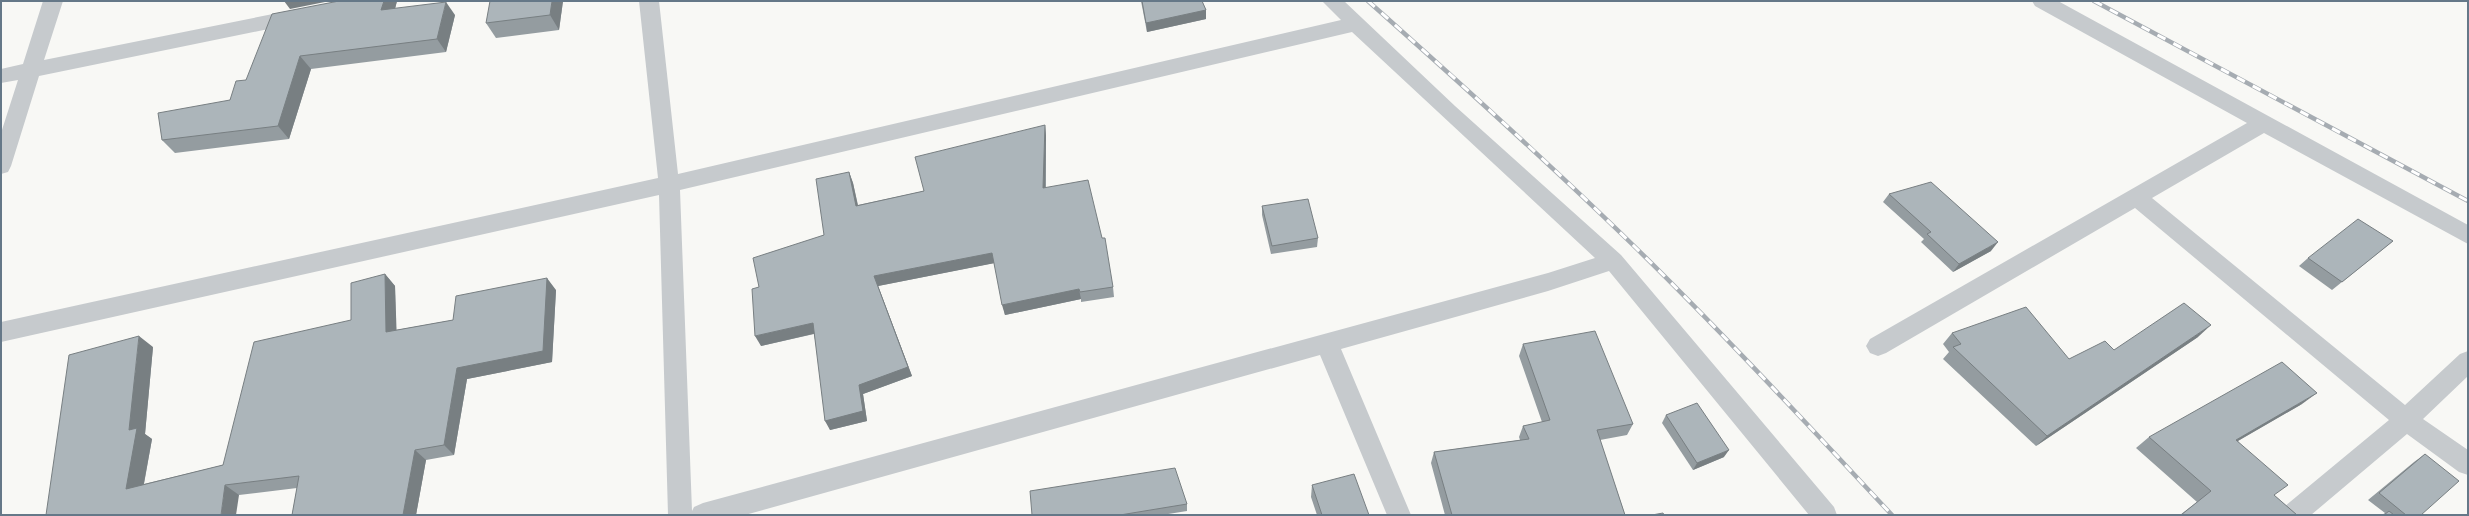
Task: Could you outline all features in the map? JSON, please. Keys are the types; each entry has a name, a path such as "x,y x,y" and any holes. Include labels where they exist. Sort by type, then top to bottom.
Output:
{"street":[{"path":"1,166 53,1"},
{"path":"649,1 669,184 680,515"},
{"path":"1332,1 1448,112 1613,260 1824,515"},
{"path":"2042,1 2468,235"},
{"path":"1,76 318,12"},
{"path":"1,332 669,184 1355,24"},
{"path":"1878,346 2264,123"},
{"path":"2136,197 2406,420 2468,464"},
{"path":"703,515 1548,282 1613,260"},
{"path":"1326,344 1399,515"},
{"path":"2293,515 2406,420 2468,360"}],"building":[{"path":"339,1 384,1 381,10 446,2 437,39 300,56 278,126 162,140 158,113 230,100 236,81 246,80 272,14"},
{"path":"490,1 552,1 550,15 486,23"},
{"path":"1142,1 1202,1 1206,10 1146,23"},
{"path":"1045,125 1043,188 1088,180 1102,238 1105,238 1113,287 1080,292 1079,289 1002,305 992,253 874,276 908,367 859,385 863,411 825,421 813,323 755,336 752,289 759,287 753,258 824,235 816,179 849,172 856,206 924,191 915,157"},
{"path":"1931,182 1998,242 1959,264 1927,234 1931,232 1889,194"},
{"path":"1308,199 1318,238 1272,246 1262,206"},
{"path":"2358,219 2393,241 2342,282 2308,258"},
{"path":"385,274 386,332 453,320 456,296 547,278 543,351 457,368 444,445 415,450 403,515 292,515 299,476 225,485 221,515 46,515 69,355 139,336 129,430 137,428 126,489 223,465 254,342 351,320 351,283"},
{"path":"2184,303 2211,325 2047,436 1953,347 1961,344 1952,333 2026,307 2069,359 2105,341 2114,350"},
{"path":"1595,331 1633,424 1597,430 1625,515 1452,515 1434,452 1529,439 1523,426 1550,420 1523,344"},
{"path":"2282,362 2317,393 2236,440 2288,485 2274,495 2297,515 2181,515 2211,491 2149,437"},
{"path":"1697,403 1729,450 1697,463 1666,415"},
{"path":"2425,454 2459,481 2421,515 2406,515 2379,493"},
{"path":"1175,468 1187,504 1120,515 1032,515 1030,491"},
{"path":"1354,474 1369,515 1322,515 1312,485"},
{"path":"2389,511 2394,515 2384,515"},
{"path":"1663,513 1664,515 1652,515"}],"railway":[{"path":"1368,1 1502,122 1634,246 1732,345 1892,515"},
{"path":"2094,1 2468,201"}]}
